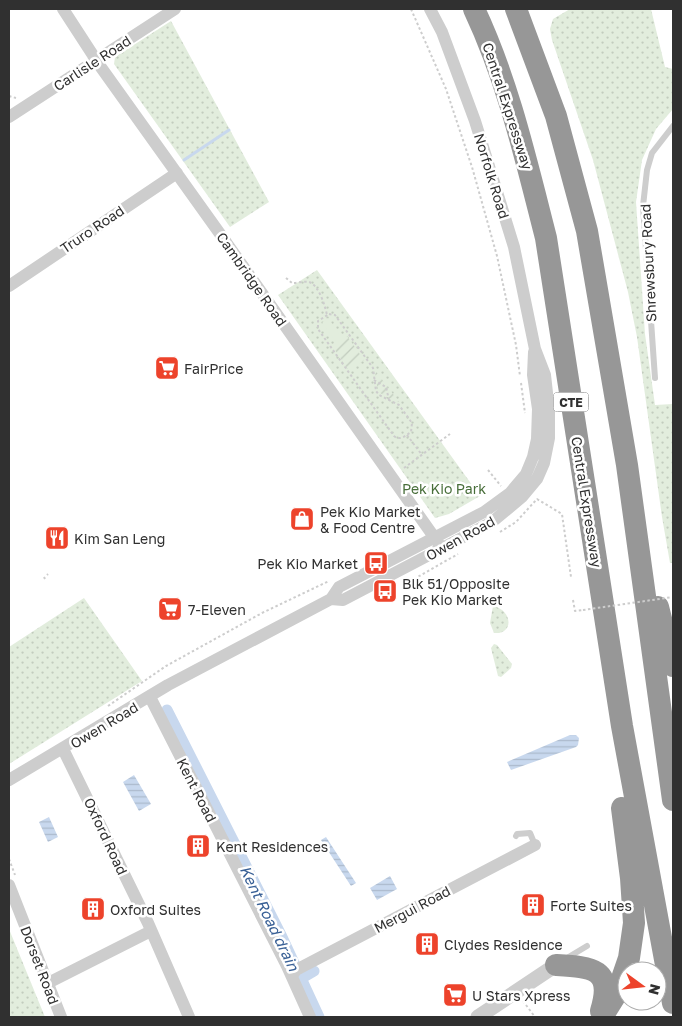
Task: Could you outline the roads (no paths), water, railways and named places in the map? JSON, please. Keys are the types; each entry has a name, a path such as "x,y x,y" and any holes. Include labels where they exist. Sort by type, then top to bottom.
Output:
{"highway":[{"name":"Central Expressway","path":"474,9 483,28 518,126 546,238 622,726 673,1003"},
{"path":"516,9 556,116 587,231 627,464 673,800"},
{"path":"644,587 659,608 673,666"},
{"path":"601,1017 617,993 629,958 634,923 626,838 602,652 607,633"},
{"path":"556,965 584,967 596,972 605,982 606,996 601,1017"}],"street":[{"name":"Cambridge Road","path":"63,9 96,61 438,543"},
{"name":"Carlisle Road","path":"9,117 175,9"},
{"name":"Norfolk Road","path":"430,9 442,32 476,121 514,247 534,349"},
{"name":"Truro Road","path":"9,286 177,173"},
{"name":"Owen Road","path":"9,780 233,650 331,599 343,600 438,543 492,522 522,497 537,479 544,462 549,438 550,411 545,375 534,349"},
{"name":"Kent Road","path":"150,697 294,973 310,1017"},
{"name":"Oxford Road","path":"63,749 149,927 189,1017"},
{"name":"Mergui Road","path":"294,973 535,845"},
{"name":"Dorset Road","path":"9,885 61,1017"},
{"path":"46,979 149,927"},
{"path":"478,1017 556,965"}],"lane":[{"name":"Shrewsbury Road","path":"655,378 643,206 647,170 652,152 673,126"},
{"path":"516,836 517,834 530,833 535,845"},
{"path":"556,965 587,946"}],"water":[{"path":"570,735 576,735 579,738 576,747 511,770 507,762"},
{"path":"134,775 151,804 139,811 123,782"},
{"path":"49,817 58,837 48,842 39,822"},
{"path":"326,837 356,883 351,886 321,840"},
{"path":"390,876 397,889 377,900 370,888"}],"waterway":[{"path":"184,160 229,130"},
{"name":"Kent Road drain","path":"167,710 282,937 319,1017"},
{"path":"302,978 314,971"}],"place":[{"name":"FairPrice","path":"167,368"},
{"name":"Pek Kio Market & Food Centre","path":"302,519"},
{"name":"Kim San Leng","path":"57,538"},
{"name":"Pek Kio Market","path":"376,563"},
{"name":"Blk 51/Opposite Pek Kio Market","path":"385,591"},
{"name":"7-Eleven","path":"170,609"},
{"name":"Kent Residences","path":"198,846"},
{"name":"Forte Suites","path":"533,905"},
{"name":"Oxford Suites","path":"93,909"},
{"name":"Clydes Residence","path":"427,944"},
{"name":"U Stars Xpress","path":"455,995"}],"park label":[{"name":"Pek Kio Park","path":"444,488"}]}
